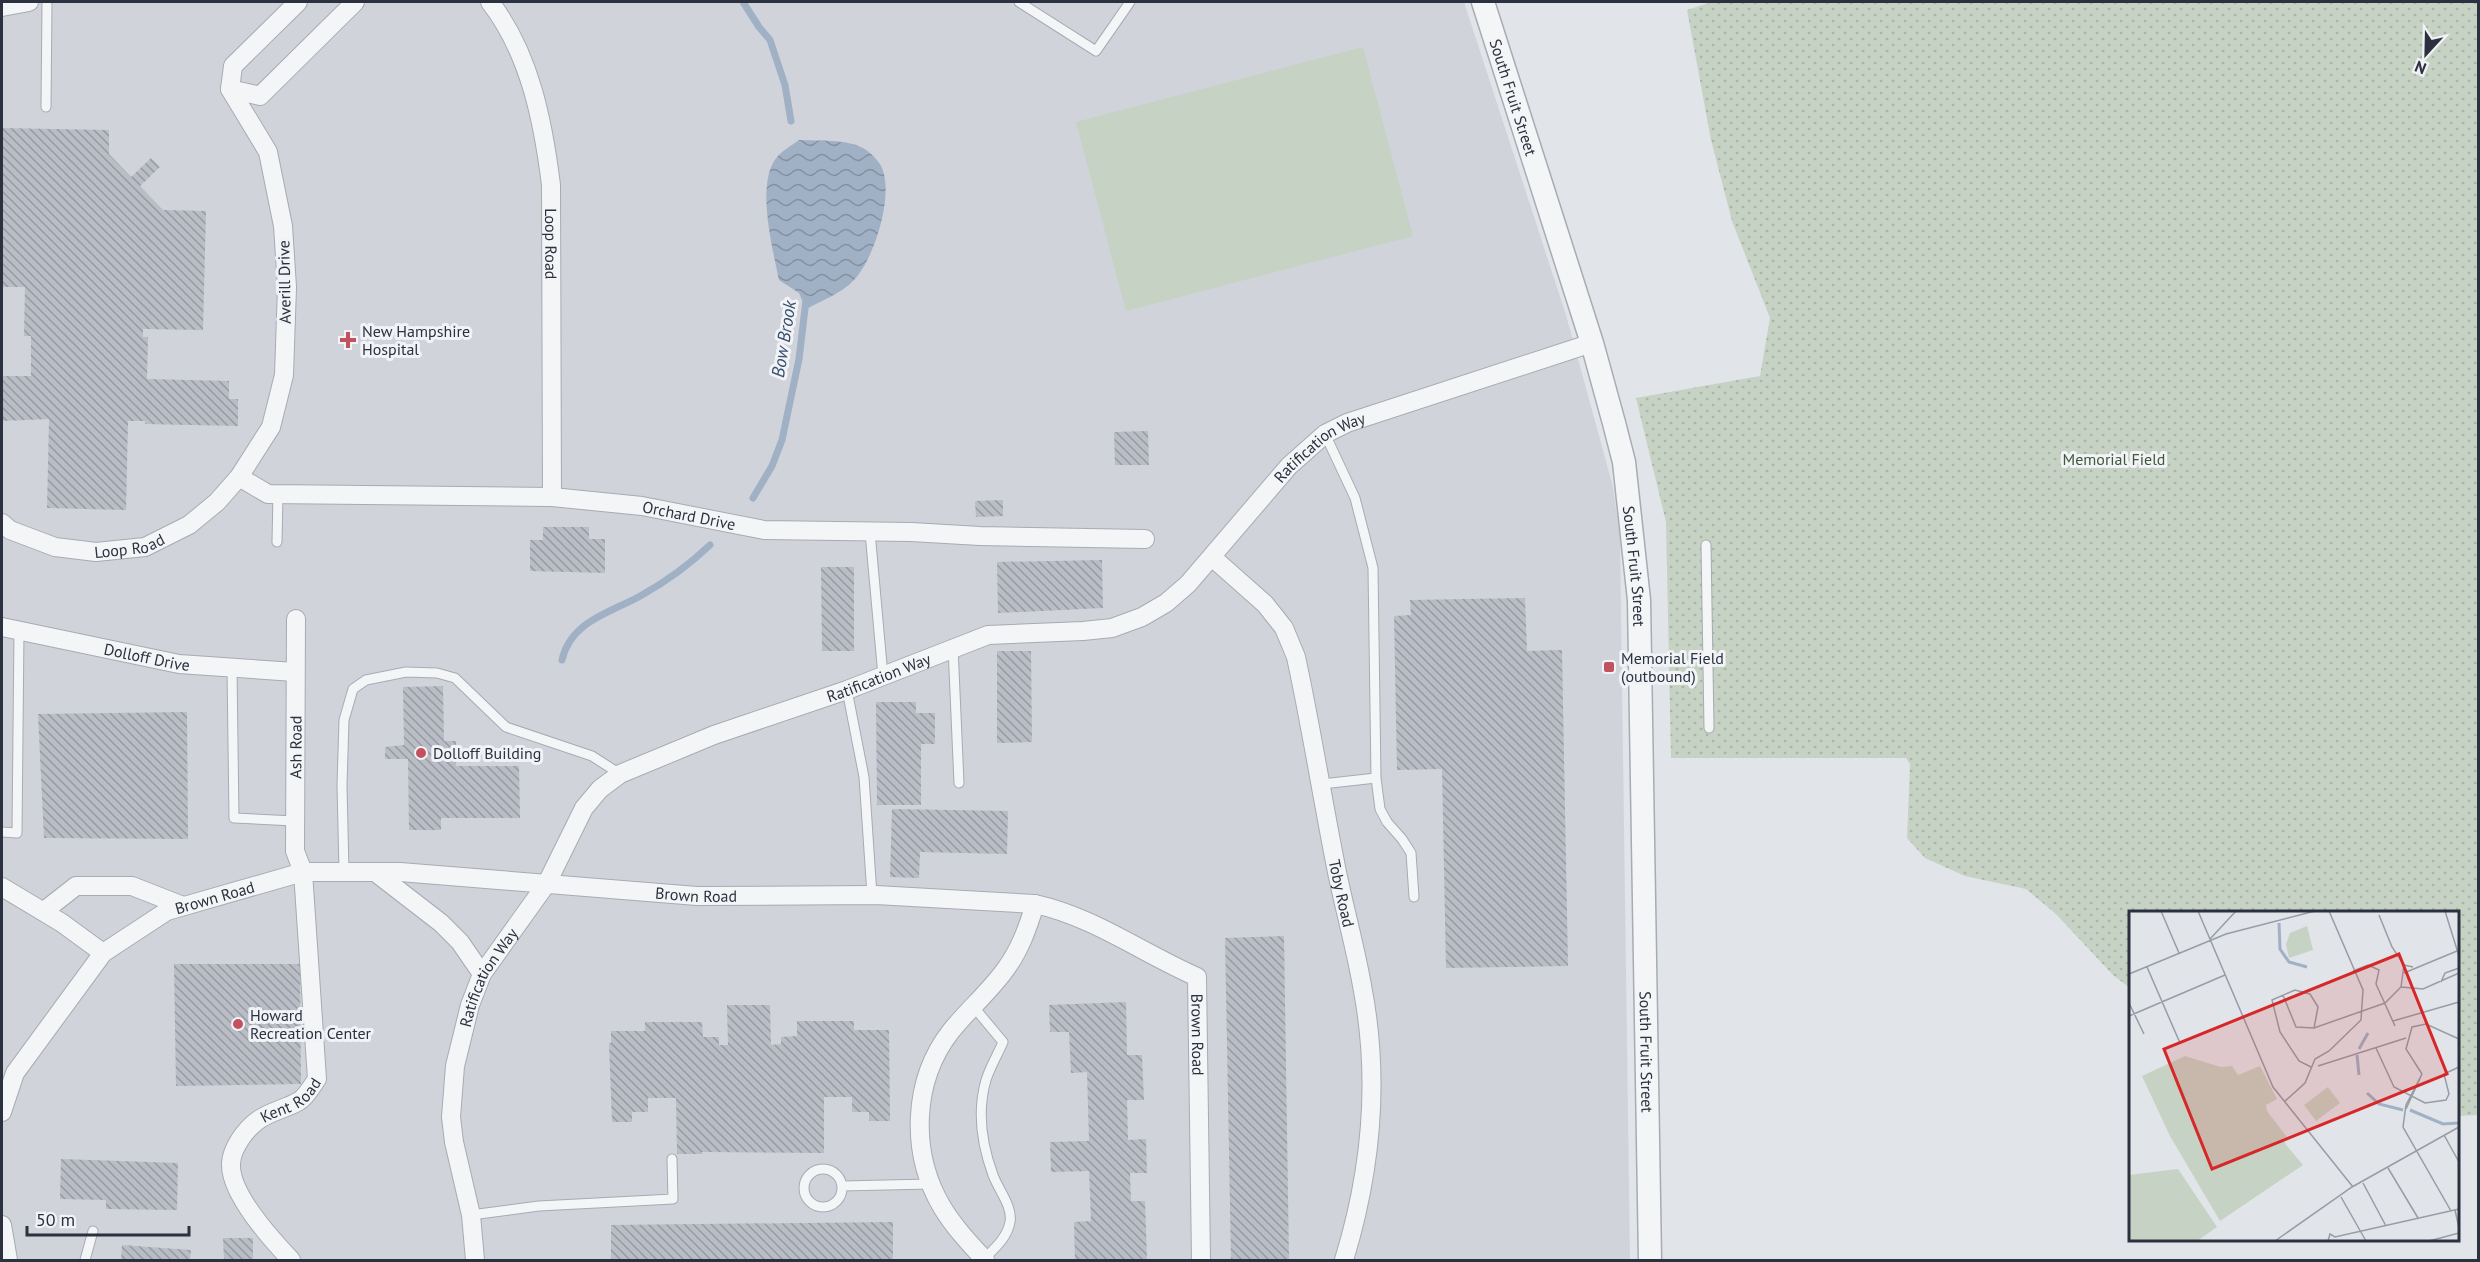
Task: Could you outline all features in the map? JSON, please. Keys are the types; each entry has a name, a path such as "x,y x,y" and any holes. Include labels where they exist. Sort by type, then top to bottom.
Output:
{"street":[{"path":"2,7 29,2"},
{"path":"298,2 233,66 230,89 260,96 355,2"},
{"name":"Loop Road","path":"490,2 500,15 530,78 546,142 551,185 552,497"},
{"name":"South Fruit Street","path":"1483,2 1592,343 1624,462 1639,600 1650,1260"},
{"name":"Averill Drive","path":"230,89 268,152 283,226 287,287 284,375 271,427 239,477"},
{"name":"Ratification Way","path":"475,1260 471,1215 454,1142 451,1117 455,1066 470,1005 482,975 547,883 584,808 600,789 620,774 714,735 847,690 988,635 1083,631 1122,624 1142,617 1166,603 1188,584 1213,558 1289,466 1325,434 1347,423 1592,343"},
{"name":"Loop Road","path":"2,523 10,530 55,547 96,552 145,547 189,525 217,502 239,477"},
{"name":"Orchard Drive","path":"239,477 268,494 552,497 642,506 764,530 1144,539"},
{"name":"Toby Road","path":"1213,558 1265,604 1284,628 1296,657 1322,784 1335,866 1363,992 1373,1080 1371,1134 1356,1221 1344,1260"},
{"name":"Ash Road","path":"296,619 294,820 295,851 303,872"},
{"name":"Dolloff Drive","path":"10,628 179,664 295,672"},
{"name":"Brown Road","path":"2,1112 8,1075 103,954 167,911 303,872 375,872 547,883 697,896 872,895 1035,904 1060,909 1095,923 1147,954 1197,977 1201,1260"},
{"name":"Kent Road","path":"291,1260 258,1222 237,1188 231,1164 239,1141 256,1122 278,1109 301,1100 316,1079 303,872"},
{"path":"375,872 441,923 460,942 482,975"},
{"path":"44,911 76,886 132,886 183,906"},
{"path":"2,887 44,911 103,954"},
{"path":"985,1260 956,1228 930,1184 923,1160 920,1134 924,1084 933,1059 950,1032 1006,969 1025,935 1035,904"},
{"path":"2,1225 8,1260"}],"lane":[{"path":"46,107 47,2"},
{"path":"1019,2 1096,51 1130,2"},
{"path":"1325,434 1355,498 1373,568 1376,778 1380,809 1411,853 1414,897"},
{"path":"277,542 278,494"},
{"path":"870,532 883,676"},
{"path":"1706,545 1709,728"},
{"path":"2,832 17,833 10,628"},
{"path":"953,647 959,783"},
{"path":"232,668 234,818 294,820"},
{"path":"344,872 342,785 344,720 354,689 366,680 406,672 437,673 455,678 506,727 592,756 620,774"},
{"path":"847,690 864,777 872,895"},
{"path":"1322,784 1376,778"},
{"path":"974,1006 1003,1042 986,1079 981,1108 983,1142 993,1176 1006,1202 1011,1220 1003,1241 985,1260"},
{"path":"471,1215 539,1206 673,1199 672,1159"},
{"path":"825,1168 836,1174 842,1186 835,1202 824,1207 812,1203 803,1188 807,1176 812,1171 825,1168"},
{"path":"842,1186 930,1184"},
{"path":"85,1260 93,1231"}],"shaded area":[{"path":"2,2 1464,2 1566,315 1613,487 1620,538 1630,1260 2,1260"}],"green space":[{"name":"Memorial Field","path":"1712,2 2478,2 2478,1115 2459,1116 2459,911 2129,911 2129,987 2113,975 2056,914 2026,889 1965,876 1925,858 1907,838 1910,764 1906,758 1671,758 1666,522 1636,398 1760,376 1770,318 1732,221 1711,140 1687,10"},
{"path":"1363,47 1413,236 1126,311 1076,122"}],"water":[{"path":"799,140 840,142 863,148 882,168 886,194 875,243 861,270 844,289 806,309 799,293 779,280 766,199 767,183 777,157"}],"building":[{"path":"2,128 109,130 109,154 131,177 151,158 160,167 140,186 163,210 206,211 203,330 143,329 143,337 148,337 147,379 229,381 229,399 238,399 238,426 145,424 145,421 128,421 126,510 47,508 49,419 2,421 2,376 31,376 31,336 24,336 25,287 2,287"},
{"path":"1148,431 1149,465 1115,465 1114,432"},
{"path":"1003,500 1003,516 976,517 975,501"},
{"path":"543,527 589,527 589,539 605,539 605,573 530,571 530,540 543,540"},
{"path":"1102,560 1103,608 998,613 997,562"},
{"path":"821,567 854,567 854,651 822,651"},
{"path":"1525,598 1527,651 1562,650 1568,966 1446,968 1442,769 1397,770 1394,616 1411,615 1410,600"},
{"path":"997,651 1031,651 1032,742 997,743"},
{"name":"Dolloff Building","path":"443,686 444,741 456,741 456,766 519,766 520,818 441,818 441,830 409,830 408,759 385,759 385,747 404,745 403,687"},
{"path":"876,702 916,702 916,713 935,713 935,744 921,744 921,805 877,805"},
{"path":"187,712 188,839 44,838 38,714"},
{"path":"892,809 1008,811 1007,854 920,852 919,878 890,877"},
{"path":"1284,936 1289,1260 1231,1260 1225,938"},
{"name":"Howard Recreation Center","path":"174,964 300,964 301,1084 176,1086"},
{"path":"1126,1002 1127,1055 1142,1055 1144,1100 1127,1100 1128,1140 1146,1139 1147,1173 1130,1173 1131,1201 1145,1201 1147,1260 1075,1260 1074,1222 1091,1221 1089,1171 1051,1172 1050,1142 1089,1141 1087,1072 1071,1073 1069,1032 1050,1032 1049,1005"},
{"path":"727,1005 770,1005 771,1045 781,1044 781,1037 797,1036 797,1021 854,1021 854,1030 889,1030 890,1121 869,1121 869,1112 852,1112 852,1097 824,1097 824,1153 702,1152 702,1154 677,1154 676,1098 648,1098 648,1112 632,1112 632,1122 612,1122 609,1043 611,1043 611,1031 645,1031 645,1022 702,1022 703,1037 719,1037 719,1045 728,1045"},
{"path":"61,1159 178,1163 177,1210 106,1209 106,1200 60,1199"},
{"path":"893,1222 893,1260 611,1260 611,1225"},
{"path":"223,1238 253,1238 253,1260 224,1260"},
{"path":"122,1245 191,1250 190,1260 121,1260"}],"waterway":[{"name":"Bow Brook","path":"743,2 770,40 785,85 791,121"},
{"name":"Bow Brook","path":"753,498 772,466 782,440 799,359 806,300"},
{"name":"Bow Brook","path":"562,660 574,635 584,626 660,584 710,545"}],"place":[{"name":"New Hampshire Hospital","path":"348,340"},
{"name":"Memorial Field (outbound)","path":"1609,667"},
{"name":"Dolloff Building","path":"421,753"},
{"name":"Howard Recreation Center","path":"238,1024"}]}
